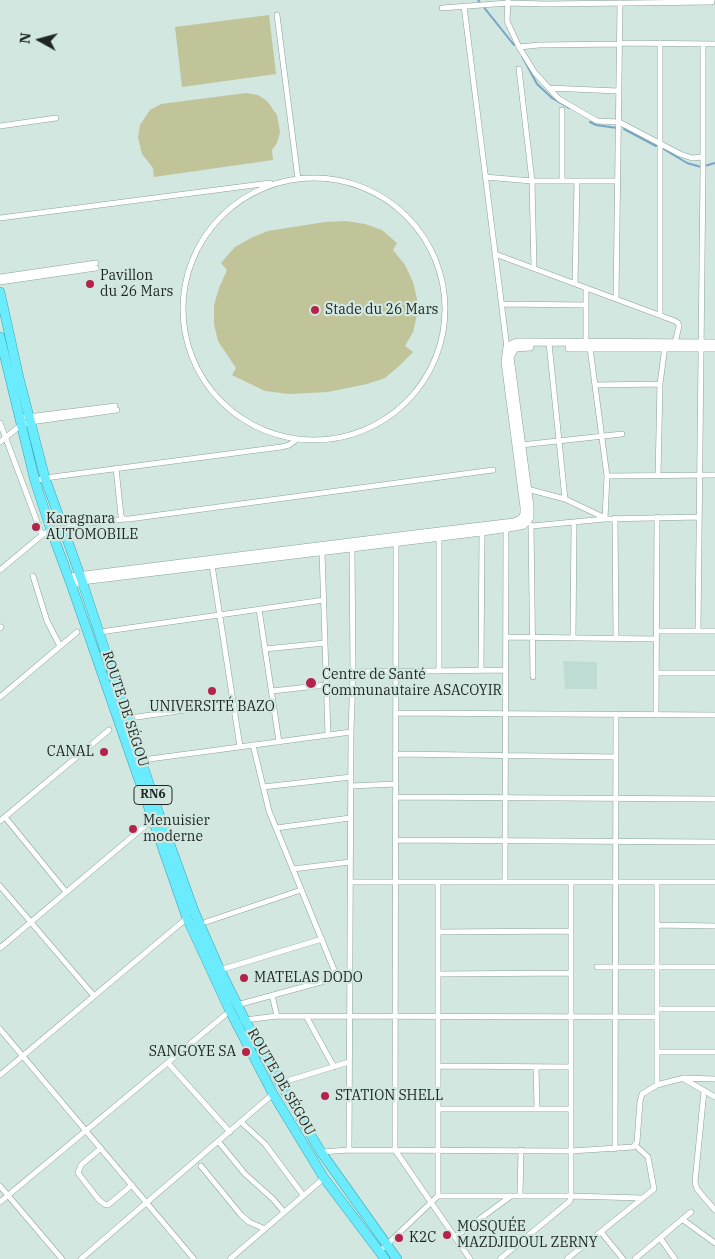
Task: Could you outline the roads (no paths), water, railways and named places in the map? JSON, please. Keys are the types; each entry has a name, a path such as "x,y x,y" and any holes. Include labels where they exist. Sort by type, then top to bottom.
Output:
{"highway":[{"name":"ROUTE DE SÉGOU","path":"0,292 35,481 187,918 230,1011 273,1094 324,1178 383,1254 397,1259"},
{"name":"ROUTE DE SÉGOU","path":"0,337 25,420 100,632 159,814 194,911 245,1020 280,1083 383,1254"}],"street":[{"path":"442,8 508,2 620,3 712,2 712,0"},
{"path":"508,2 507,22 519,47 535,73 558,98 597,121 619,122 687,157 703,160"},
{"path":"616,299 620,3"},
{"path":"81,578 212,565 439,538 506,529 524,525 527,522 530,514 528,489 494,254 464,6"},
{"path":"276,15 298,180"},
{"path":"519,47 619,43 715,44"},
{"path":"660,43 658,220 660,315"},
{"path":"698,630 704,170 703,44"},
{"path":"519,69 532,181 534,268"},
{"path":"549,88 618,91"},
{"path":"562,110 562,181"},
{"path":"0,126 56,118"},
{"path":"485,177 532,181 617,181"},
{"path":"0,218 289,181 298,180 320,179 348,183 375,193 397,208 418,230 435,259 443,288 445,309 441,340 429,372 421,385 401,408 376,425 356,434 325,440 296,440 273,434 245,421 219,400 210,390 195,364 187,343 182,311 186,281 198,248 219,218 249,195 263,188 289,181"},
{"path":"575,284 578,181"},
{"path":"494,254 678,323 675,343"},
{"path":"0,278 96,266 0,282"},
{"path":"586,288 587,346 595,386 607,476 605,519"},
{"path":"501,304 586,305"},
{"path":"665,345 675,343 715,348"},
{"path":"533,677 527,522 504,362 509,350 520,347 701,346 715,343"},
{"path":"658,476 660,384 665,345"},
{"path":"550,346 565,499"},
{"path":"595,386 660,384"},
{"path":"0,442 25,420 116,408"},
{"path":"0,423 42,535"},
{"path":"522,445 622,434"},
{"path":"35,481 45,478 289,445 296,440"},
{"path":"116,468 121,516 129,519"},
{"path":"63,526 129,519 493,470"},
{"path":"607,476 715,475"},
{"path":"528,489 565,499 605,519"},
{"path":"70,580 484,525 514,522 574,522 615,518 699,517"},
{"path":"615,518 616,638"},
{"path":"656,714 657,518"},
{"path":"573,638 574,522"},
{"path":"506,529 506,882"},
{"path":"0,570 42,535 51,530"},
{"path":"481,670 482,532"},
{"path":"439,538 440,670"},
{"path":"396,543 395,1150 470,1259"},
{"path":"349,1150 350,818 353,672 352,548"},
{"path":"322,552 328,735"},
{"path":"212,565 240,747"},
{"path":"33,576 48,622 60,646"},
{"path":"100,632 324,600"},
{"path":"259,609 279,742"},
{"path":"656,631 715,631"},
{"path":"0,697 77,632"},
{"path":"506,637 656,639"},
{"path":"266,650 325,643"},
{"path":"353,672 506,670"},
{"path":"656,674 715,673"},
{"path":"272,691 326,685"},
{"path":"137,717 233,703"},
{"path":"396,713 715,715"},
{"path":"615,1150 616,714"},
{"path":"0,821 109,730"},
{"path":"142,760 351,732"},
{"path":"253,745 268,811 337,977"},
{"path":"396,754 616,757"},
{"path":"263,787 351,777"},
{"path":"351,786 396,784"},
{"path":"396,797 715,800"},
{"path":"5,817 66,892"},
{"path":"276,828 350,818"},
{"path":"0,948 152,820"},
{"path":"396,840 715,842"},
{"path":"293,869 350,862"},
{"path":"350,882 715,882"},
{"path":"438,882 438,1196"},
{"path":"500,1259 570,1201 571,1196 571,882"},
{"path":"658,882 658,1085"},
{"path":"0,886 94,996"},
{"path":"206,922 302,890"},
{"path":"0,1075 187,918"},
{"path":"657,925 715,926"},
{"path":"438,932 571,931"},
{"path":"220,970 322,939"},
{"path":"597,967 715,967"},
{"path":"438,974 571,973"},
{"path":"238,1005 350,974"},
{"path":"272,995 277,1016"},
{"path":"657,1009 715,1009"},
{"path":"0,1202 225,1015"},
{"path":"245,1020 277,1016 657,1016"},
{"path":"306,1016 334,1067"},
{"path":"0,1029 194,1259"},
{"path":"657,1052 715,1052"},
{"path":"280,1083 349,1062"},
{"path":"168,1063 230,1132"},
{"path":"438,1066 571,1067"},
{"path":"536,1067 537,1109"},
{"path":"684,1078 715,1097"},
{"path":"321,1152 349,1150 571,1151 615,1150 633,1147 637,1142 642,1094 658,1085 684,1078 715,1079"},
{"path":"704,1091 695,1182 697,1189 715,1210"},
{"path":"81,1259 273,1094"},
{"path":"438,1108 571,1108"},
{"path":"241,1122 265,1144 303,1195"},
{"path":"218,1141 245,1174 284,1212"},
{"path":"569,1258 654,1188 648,1157 635,1145"},
{"path":"101,1148 81,1165 78,1173 99,1200 108,1205 132,1185"},
{"path":"520,1196 521,1150"},
{"path":"201,1166 241,1215 250,1222 265,1229"},
{"path":"230,1259 324,1178"},
{"path":"0,1186 62,1259"},
{"path":"383,1254 438,1196 642,1198"},
{"path":"455,1237 512,1196"},
{"path":"635,1259 691,1212"},
{"path":"682,1219 715,1244"},
{"path":"601,1232 623,1259"},
{"path":"660,1238 675,1259"}],"waterway":[{"path":"478,0 514,45"},
{"path":"522,56 537,84 552,98 569,108"},
{"path":"590,122 596,125 617,128"},
{"path":"624,129 656,146"},
{"path":"662,148 687,163 701,167 715,163"}],"place":[{"name":"Pavillon du 26 Mars","path":"90,284"},
{"name":"Stade du 26 Mars","path":"315,310"},
{"name":"Karagnara AUTOMOBILE","path":"36,527"},
{"name":"Centre de Santé Communautaire ASACOYIR","path":"311,683"},
{"name":"UNIVERSITÉ BAZO","path":"212,691"},
{"name":"CANAL","path":"104,752"},
{"name":"Menuisier moderne","path":"133,829"},
{"name":"MATELAS DODO","path":"244,978"},
{"name":"SANGOYE SA","path":"246,1052"},
{"name":"STATION SHELL","path":"325,1096"},
{"name":"MOSQUÉE MAZDJIDOUL ZERNY","path":"447,1235"},
{"name":"K2C","path":"399,1238"}]}
